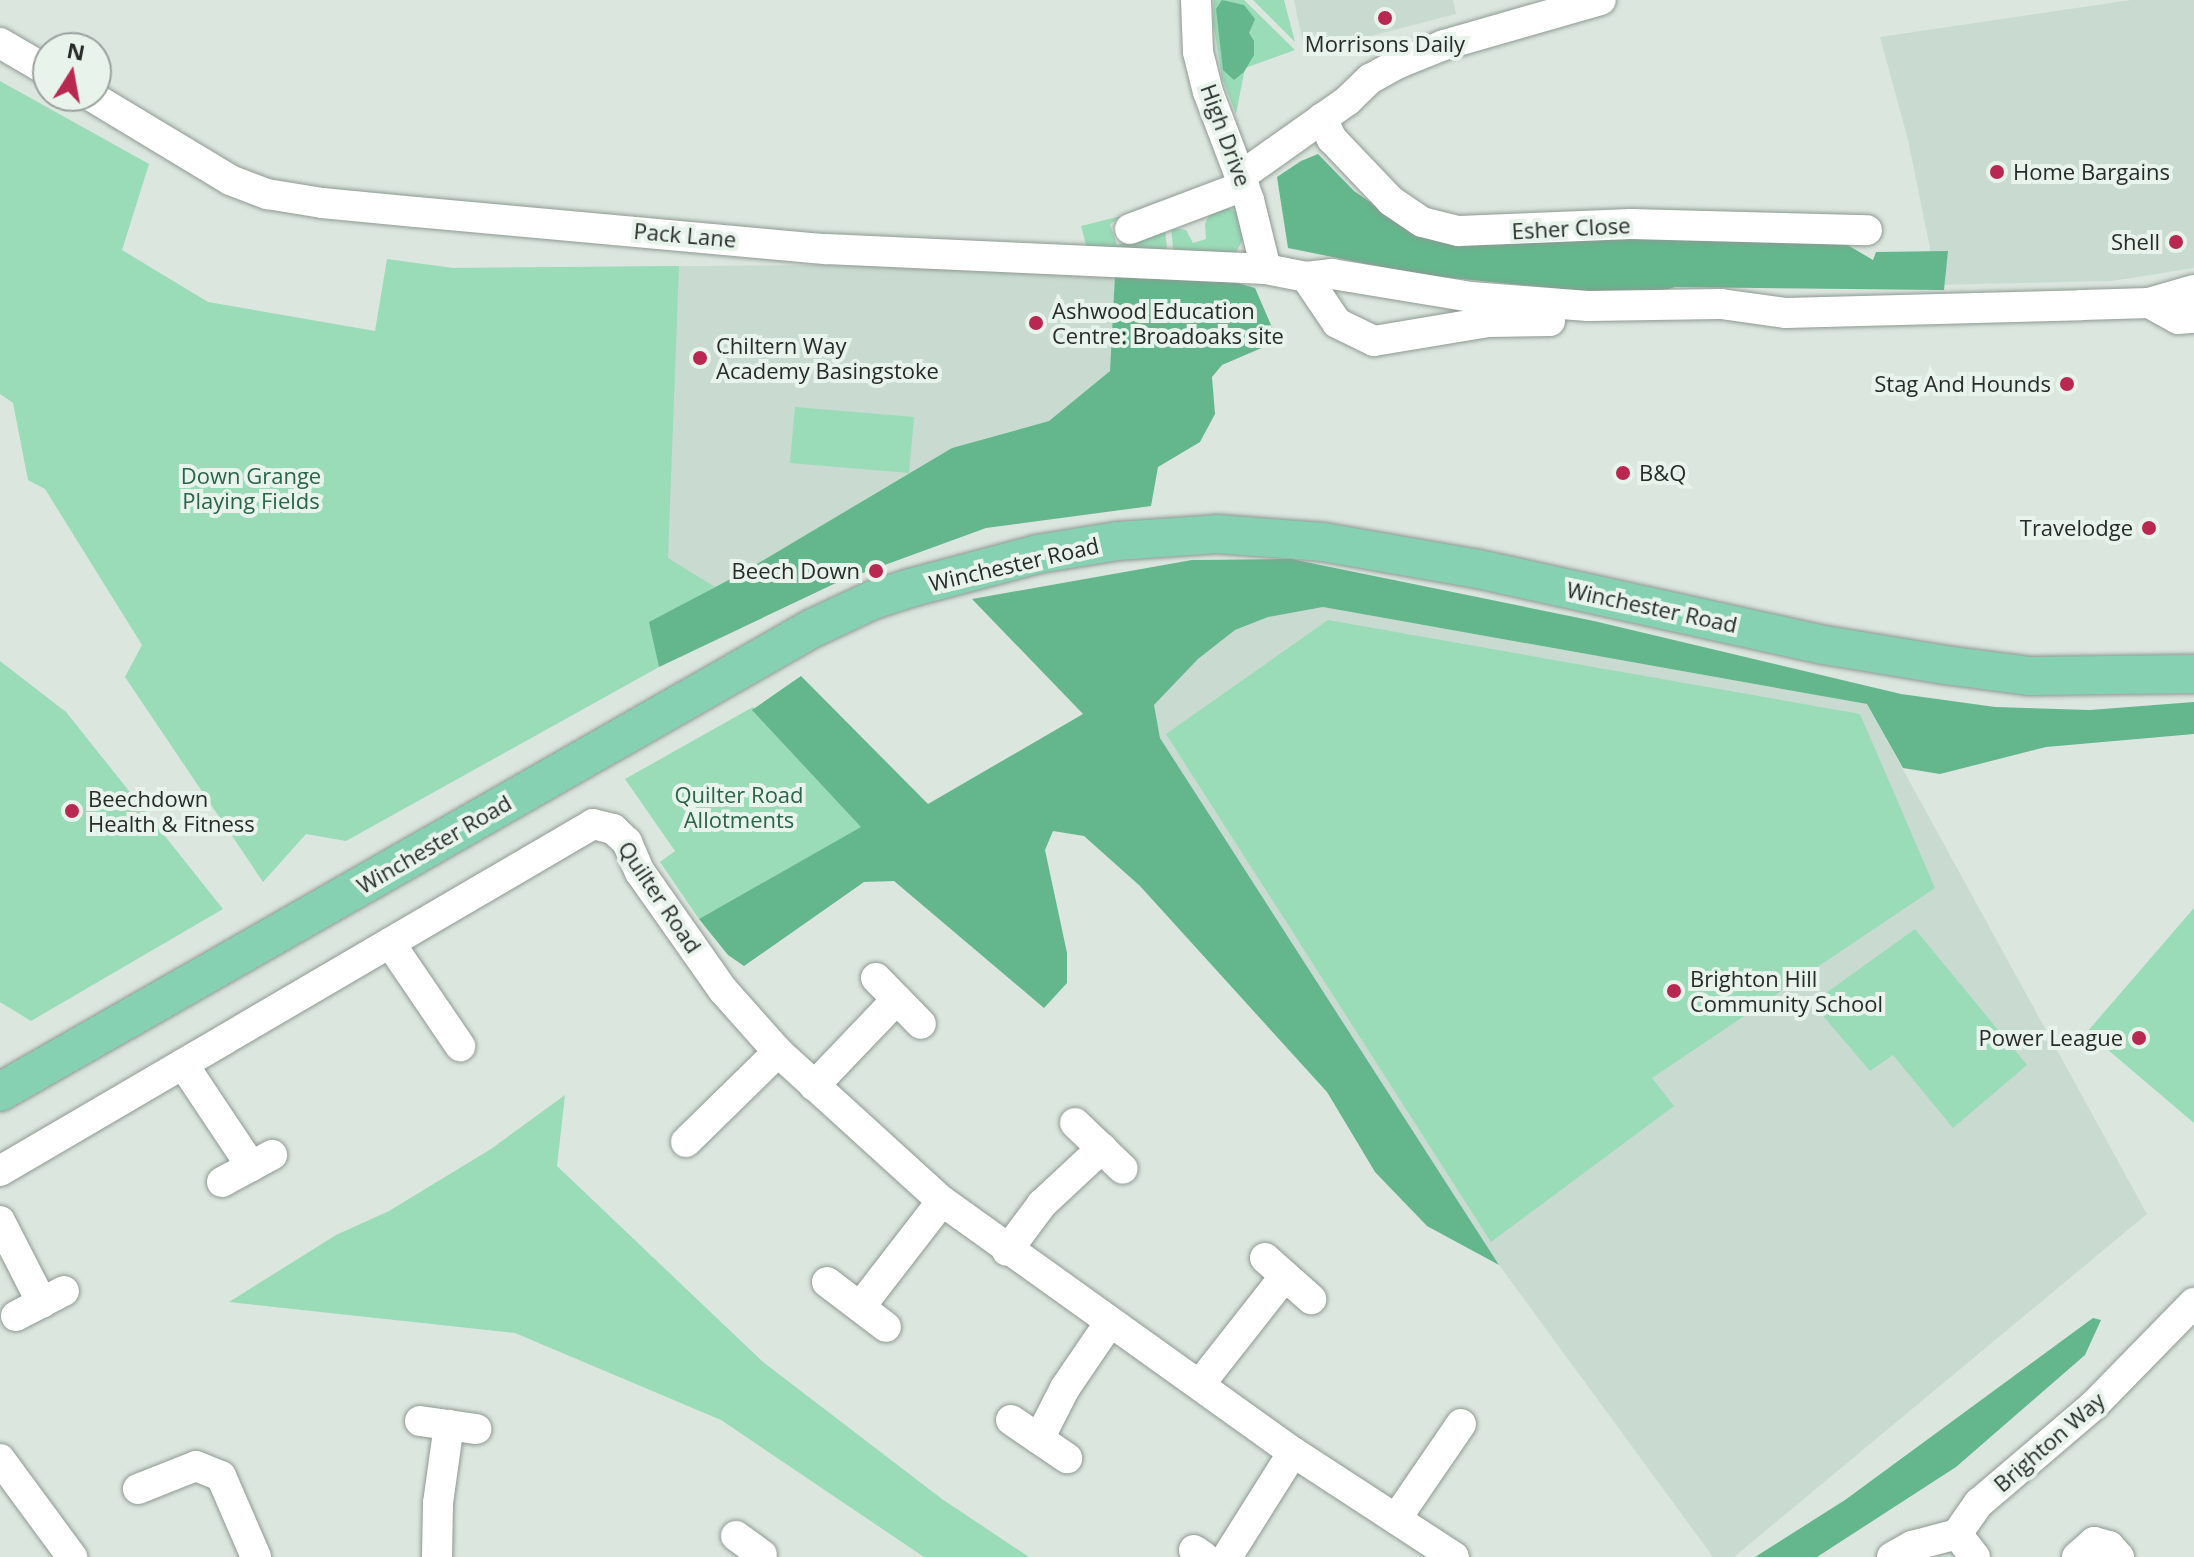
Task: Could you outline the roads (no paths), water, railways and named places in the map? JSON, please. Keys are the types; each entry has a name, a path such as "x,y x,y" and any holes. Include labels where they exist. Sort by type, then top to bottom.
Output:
{"main road":[{"name":"Winchester Road","path":"0,1092 811,629 873,600 1038,554 1118,541 1217,534 1323,542 1478,569 1824,645 1945,665 2030,676 2194,674"}],"street":[{"name":"High Drive","path":"1196,0 1198,52 1208,92 1243,181 1266,269"},
{"path":"1130,229 1243,181 1370,79 1399,63 1444,45 1601,0"},
{"path":"0,43 32,62"},
{"name":"Pack Lane","path":"112,109 230,180 267,194 322,203 826,249 1266,269 1306,277 1332,274 1364,282"},
{"name":"Esher Close","path":"1322,118 1332,139 1391,201 1422,222 1459,231 1631,224 1867,232"},
{"path":"1306,277 1337,323 1374,341 1488,322 1722,321 1774,313 2149,303 2194,290"},
{"path":"1337,323 1354,290 1364,282 1471,297 1588,306 1721,304 1774,313"},
{"path":"2149,303 2189,313"},
{"name":"Quilter Road","path":"0,1171 593,824 613,829 627,842 640,872 723,990 778,1052 942,1201 1007,1251 1293,1452 1454,1557"},
{"path":"390,943 458,1047"},
{"path":"814,1086 887,989 921,1024"},
{"path":"689,1144 778,1052"},
{"path":"183,1064 262,1160 222,1182"},
{"path":"1007,1251 1042,1204 1112,1158 1075,1123"},
{"path":"860,1307 942,1201"},
{"path":"0,1221 41,1303"},
{"path":"1200,1384 1275,1267 1311,1299"},
{"path":"827,1282 886,1327"},
{"name":"Brighton Way","path":"1892,1557 1912,1546 1966,1545 1979,1503 2094,1405 2194,1303"},
{"path":"1039,1439 1065,1388 1110,1322"},
{"path":"1011,1420 1067,1458"},
{"path":"1396,1519 1461,1423"},
{"path":"437,1557 438,1503 448,1425"},
{"path":"1227,1557 1293,1452"},
{"path":"0,1459 72,1557"},
{"path":"138,1489 196,1466 221,1476 256,1557"},
{"path":"736,1536 763,1556"},
{"path":"2077,1557 2094,1542 2100,1542 2109,1546 2119,1557"}],"place":[{"name":"Morrisons Daily","path":"1385,18"},
{"name":"Home Bargains","path":"1997,172"},
{"name":"Shell","path":"2176,242"},
{"name":"Ashwood Education Centre: Broadoaks site","path":"1036,323"},
{"name":"Chiltern Way Academy Basingstoke","path":"700,358"},
{"name":"Stag And Hounds","path":"2067,384"},
{"name":"B&Q","path":"1623,473"},
{"name":"Travelodge","path":"2149,528"},
{"name":"Beech Down","path":"876,571"},
{"name":"Beechdown Health & Fitness","path":"72,811"},
{"name":"Brighton Hill Community School","path":"1674,991"},
{"name":"Power League","path":"2139,1038"}],"park label":[{"name":"Down Grange Playing Fields","path":"251,488"},
{"name":"Quilter Road Allotments","path":"739,806"}]}
